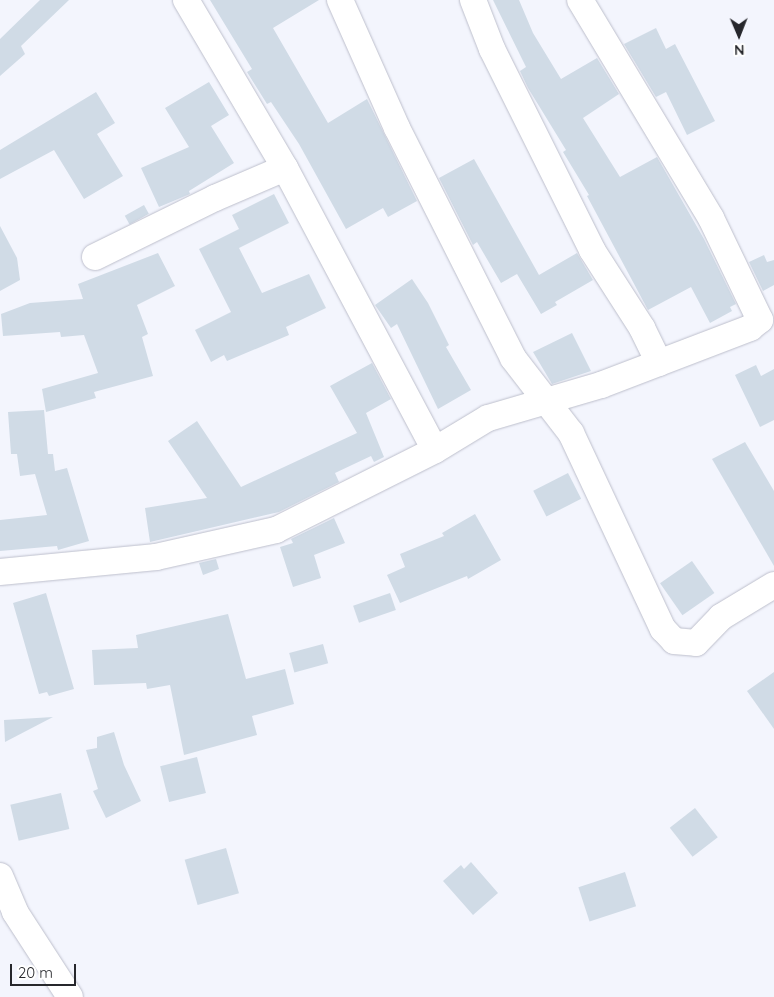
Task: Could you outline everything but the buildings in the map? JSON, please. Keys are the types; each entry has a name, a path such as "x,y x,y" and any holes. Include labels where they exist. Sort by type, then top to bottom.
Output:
{"street":[{"path":"186,0 285,168 435,450"},
{"path":"340,0 397,128 513,358 570,433 663,629 674,641 696,643 721,617 774,585"},
{"path":"473,0 492,49 592,250 642,328 659,363"},
{"path":"0,572 156,557 276,530 435,450 488,418 544,400 601,385 750,328 767,318 711,218 580,0"},
{"path":"95,257 214,198 285,168"},
{"path":"0,876 15,912 70,997"}]}
